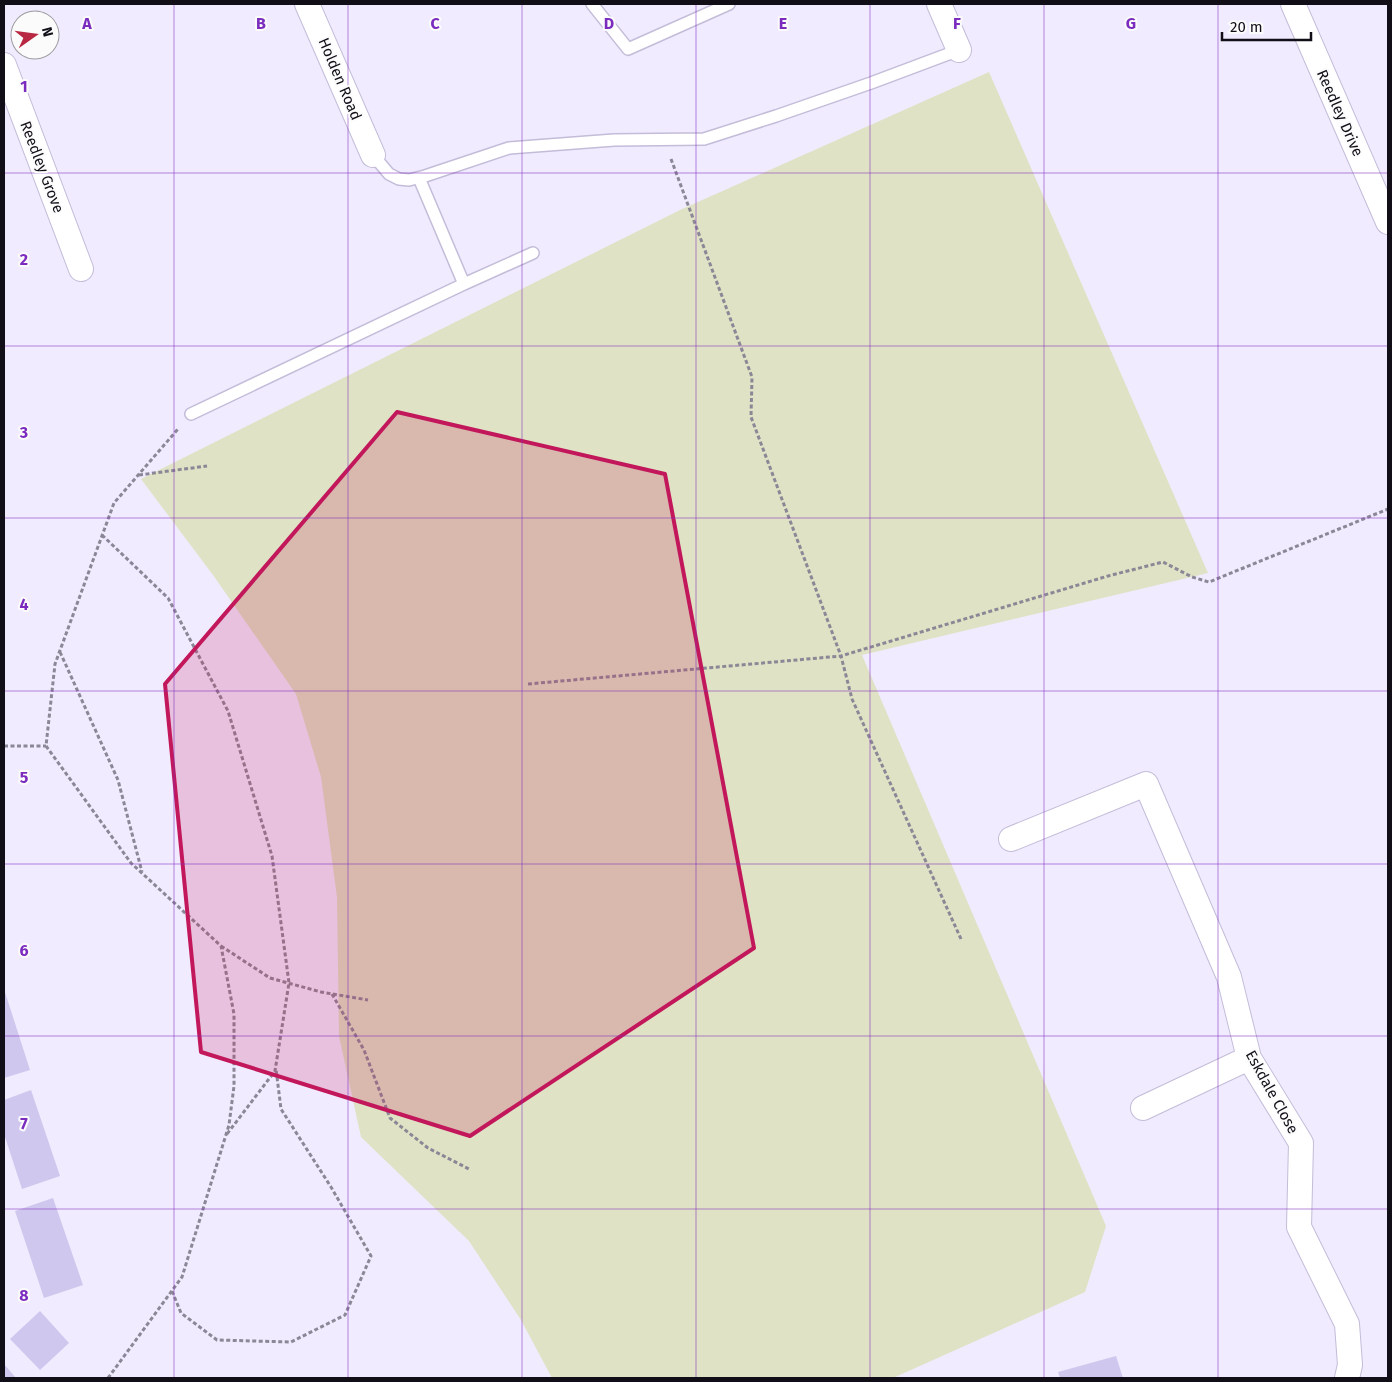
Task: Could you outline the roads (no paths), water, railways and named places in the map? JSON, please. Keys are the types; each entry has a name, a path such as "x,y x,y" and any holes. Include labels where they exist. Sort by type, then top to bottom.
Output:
{"street":[{"name":"Holden Road","path":"307,4 373,155"},
{"path":"939,4 958,50"},
{"name":"Reedley Drive","path":"1293,4 1388,222"},
{"name":"Reedley Grove","path":"4,65 81,269"},
{"name":"Eskdale Close","path":"1011,839 1146,784 1229,977 1250,1058 1301,1144 1299,1227 1347,1324 1350,1366 1347,1378"},
{"path":"1143,1108 1250,1058"}],"lane":[{"path":"594,5 628,49 729,4"},
{"path":"373,155 389,174 399,179 409,180 509,148 614,140 704,139 794,110 958,50"},
{"path":"419,178 464,284"},
{"path":"191,414 533,253"}]}
